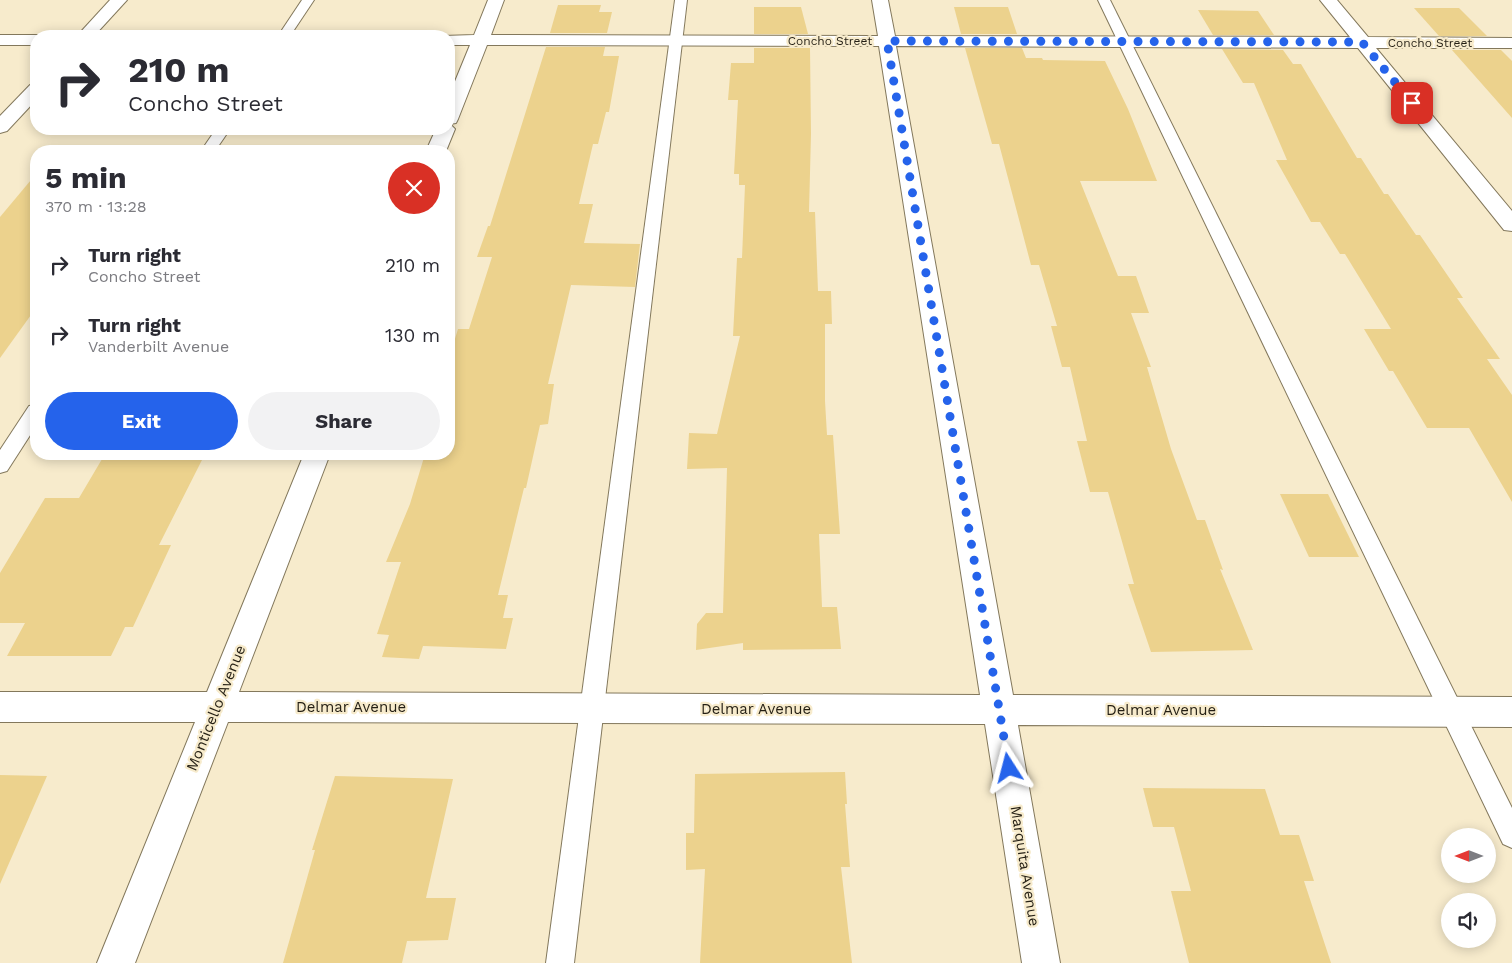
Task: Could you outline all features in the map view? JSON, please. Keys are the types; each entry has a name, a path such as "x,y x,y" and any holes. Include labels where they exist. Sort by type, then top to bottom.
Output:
{"street":[{"path":"91,30 119,0"},
{"path":"455,104 496,0"},
{"name":"Marquita Avenue","path":"880,0 1041,963"},
{"path":"1328,0 1512,225"},
{"path":"0,40 30,40"},
{"name":"Concho Street","path":"455,40 1512,43"},
{"path":"0,127 30,95"},
{"name":"Monticello Avenue","path":"116,963 315,460"},
{"name":"Delmar Avenue","path":"0,707 217,706 1512,712"}],"lane":[{"path":"288,30 308,0"},
{"path":"560,963 681,0"},
{"path":"1104,0 1512,835"},
{"path":"0,466 30,421"}],"building":[{"path":"558,5 601,5 599,12 612,12 607,33 550,33"},
{"path":"754,7 801,7 808,34 754,34"},
{"path":"954,7 1008,7 1017,34 961,34"},
{"path":"1414,8 1459,8 1487,36 1439,36"},
{"path":"1198,10 1258,11 1274,35 1213,35"},
{"path":"546,47 605,47 603,56 619,56 609,112 606,112 598,144 593,144 579,204 593,204 584,243 640,244 635,287 571,285 548,384 554,384 548,424 540,425 526,488 524,488 498,595 508,595 503,618 513,618 506,649 423,646 419,659 382,657 389,635 377,634 401,562 386,562 410,504 423,460 455,460 455,339 458,329 469,329 492,257 477,257 488,226 490,226"},
{"path":"754,48 810,48 811,134 809,212 815,212 818,291 831,291 832,324 825,324 825,401 827,435 833,435 840,534 819,534 822,607 837,607 841,649 743,650 743,643 696,650 697,624 706,613 723,613 727,468 687,469 689,433 717,434 740,336 733,336 737,258 742,258 745,185 739,185 739,174 734,174 738,100 728,100 731,63 754,63"},
{"path":"965,48 1022,48 1026,58 1105,61 1128,109 1157,181 1080,181 1118,276 1136,276 1149,313 1131,313 1151,367 1147,367 1171,449 1197,520 1205,520 1223,570 1220,569 1253,650 1151,652 1128,584 1134,584 1108,492 1090,492 1077,441 1087,441 1070,367 1062,367 1051,326 1057,326 1039,265 1031,265 999,144 992,144"},
{"path":"1222,49 1283,50 1293,64 1301,64 1357,158 1361,158 1384,194 1388,194 1416,235 1420,235 1463,298 1457,298 1500,359 1487,359 1512,395 1512,502 1469,428 1427,428 1393,371 1389,371 1364,329 1391,329 1345,254 1340,254 1320,222 1311,222 1276,160 1287,160 1254,83 1243,83"},
{"path":"1452,50 1501,50 1512,61 1512,118"},
{"path":"30,181 30,316 0,358 0,217"},
{"path":"101,460 202,460 159,545 171,545 133,627 125,627 111,656 7,656 25,623 0,623 0,573 45,498 79,498"},
{"path":"1280,494 1328,494 1359,557 1309,557"},
{"path":"845,772 847,804 845,804 850,867 841,867 852,963 700,963 705,869 686,870 686,833 694,833 695,774"},
{"path":"0,775 47,776 0,884"},
{"path":"335,776 453,779 426,898 456,898 448,940 407,941 402,963 283,963 315,850 312,850"},
{"path":"1143,788 1265,789 1280,835 1299,835 1314,881 1304,881 1331,963 1189,963 1171,891 1191,891 1174,827 1153,827"}],"route":[{"path":"1009,768 887,41 1362,42 1412,103"}]}
